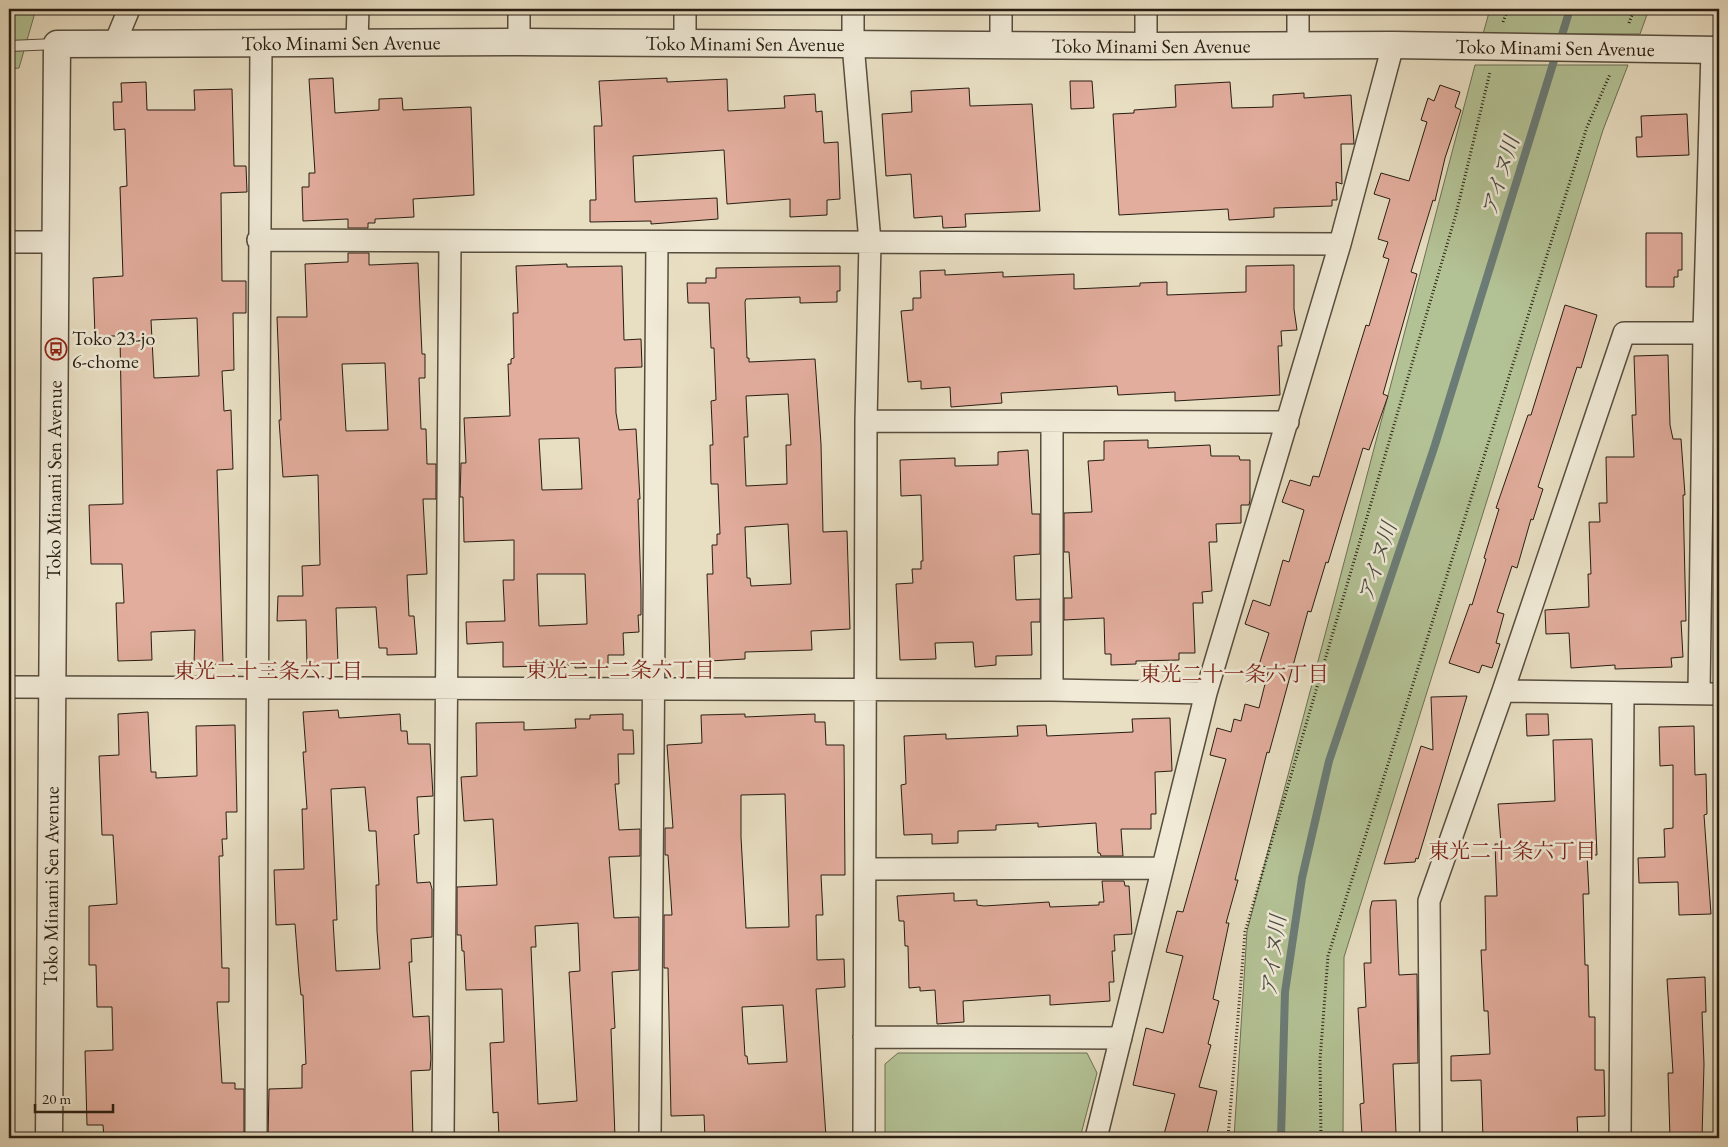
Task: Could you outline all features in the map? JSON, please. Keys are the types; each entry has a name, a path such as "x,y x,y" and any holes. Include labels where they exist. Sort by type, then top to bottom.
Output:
{"street":[{"path":"115,43 129,9"},
{"path":"357,43 358,9"},
{"path":"519,9 519,42"},
{"path":"684,44 685,9"},
{"path":"853,9 853,44 870,242 866,421 864,1138"},
{"path":"1001,9 1001,45"},
{"path":"1146,9 1146,46"},
{"path":"1298,9 1298,46"},
{"name":"Toko Minami Sen Avenue","path":"49,1138 57,44 519,42 1298,46 1393,44 1716,50"},
{"path":"256,1138 259,690 258,240 261,44"},
{"path":"1096,1138 1206,693 1340,244 1393,44"},
{"path":"1503,691 1709,694 1704,333 1716,50"},
{"path":"258,240 1340,244"},
{"path":"9,242 56,242"},
{"path":"443,1138 445,688 450,242"},
{"path":"650,1138 657,242"},
{"path":"1431,1138 1429,901 1503,691 1624,333 1704,333"},
{"path":"866,421 1288,422"},
{"path":"1052,422 1052,690"},
{"path":"9,687 259,690 445,688 1052,690 1206,693"},
{"path":"1620,1138 1623,694"},
{"path":"866,869 1162,868"},
{"path":"864,1036 1121,1038"}],"lane":[{"path":"9,46 57,44"}],"path":[{"path":"1228,1138 1245,932 1504,46"},
{"path":"1322,1138 1320,1060 1328,956 1612,48"}],"green space":[{"path":"9,9 36,9 19,68 9,69"},
{"path":"1490,9 1649,9 1640,34 1483,34"},
{"path":"1475,65 1628,65 1603,130 1344,957 1343,1138 1234,1138 1247,931"},
{"path":"898,1053 1087,1053 1097,1073 1080,1138 885,1138 885,1064"}],"building":[{"path":"333,78 335,113 379,110 379,99 402,98 403,110 471,107 474,195 413,199 414,217 375,219 375,223 368,223 368,228 348,228 348,219 303,221 302,187 309,187 309,173 315,173 309,79"},
{"path":"667,78 667,82 727,79 728,111 785,108 784,96 815,94 816,112 822,111 824,143 838,142 840,199 827,200 827,215 790,217 790,199 727,204 724,150 633,156 635,202 717,198 718,219 651,224 651,221 590,222 590,200 596,200 594,126 602,126 599,81"},
{"path":"1070,81 1092,81 1094,108 1071,109"},
{"path":"146,82 147,110 195,110 194,90 232,89 234,166 246,166 247,192 221,193 222,281 246,281 246,313 233,313 234,370 222,371 224,411 231,410 233,469 217,470 223,664 194,664 195,630 151,632 152,660 118,661 116,603 124,603 122,564 91,564 89,505 123,504 120,336 95,336 93,278 123,276 120,187 127,186 125,129 114,130 113,102 122,102 121,83","holes":["197,318 199,376 154,378 151,320"]},
{"path":"1230,82 1232,108 1273,107 1273,95 1304,93 1304,98 1351,95 1354,144 1341,144 1342,184 1336,182 1337,200 1332,200 1332,206 1274,208 1274,217 1229,220 1228,209 1119,215 1113,114 1134,113 1134,110 1176,107 1175,85"},
{"path":"1440,85 1460,92 1455,107 1461,110 1445,158 1435,201 1433,200 1411,272 1417,274 1383,394 1388,396 1369,450 1363,448 1328,563 1326,562 1311,612 1308,611 1269,753 1267,752 1235,880 1238,880 1226,923 1229,923 1213,999 1219,1001 1208,1044 1211,1045 1199,1087 1217,1091 1206,1138 1163,1138 1175,1094 1133,1085 1146,1028 1163,1033 1183,956 1166,952 1177,911 1183,912 1226,759 1210,755 1217,728 1231,732 1234,719 1241,721 1245,704 1259,708 1269,668 1259,665 1269,633 1245,624 1253,600 1270,606 1283,560 1289,562 1304,510 1282,502 1290,480 1310,486 1313,476 1319,477 1366,325 1369,326 1389,259 1383,257 1388,242 1378,239 1390,199 1374,194 1381,173 1409,181 1427,122 1421,120 1428,98 1434,101"},
{"path":"969,88 970,106 1032,104 1040,211 965,214 966,227 943,228 942,216 914,218 911,174 886,176 882,114 912,112 911,91"},
{"path":"1687,114 1689,155 1637,157 1636,137 1642,137 1641,116"},
{"path":"1646,233 1682,233 1682,270 1678,270 1678,277 1674,277 1674,287 1646,287"},
{"path":"348,253 369,253 369,265 418,263 422,354 425,354 425,378 419,378 421,429 426,429 427,464 436,464 436,499 423,499 427,574 407,575 409,616 414,616 417,654 387,655 387,648 379,648 376,607 336,608 338,664 307,665 306,620 277,621 278,596 303,596 302,566 320,565 318,475 283,477 279,420 281,420 277,317 307,317 305,264 348,262","holes":["385,363 388,430 346,431 342,364"]},
{"path":"567,264 567,267 622,266 624,340 641,339 642,367 615,368 616,413 619,430 636,429 640,499 638,499 641,615 638,615 639,632 623,633 624,655 608,655 608,667 575,668 575,665 503,667 503,642 467,644 466,622 505,621 503,580 514,580 514,540 464,542 463,497 460,497 461,463 466,463 464,418 510,416 508,364 511,364 511,359 514,358 513,313 518,313 516,266","holes":["579,438 582,489 542,490 539,439","537,574 585,574 587,624 539,626"]},
{"path":"1294,265 1294,309 1297,330 1281,331 1282,346 1278,346 1280,395 1175,401 1175,392 1118,395 1117,386 1001,393 1002,403 951,407 950,387 921,389 921,381 908,382 901,311 913,310 913,298 921,298 920,271 945,270 945,275 1003,272 1003,277 1074,274 1074,289 1140,286 1140,283 1167,282 1167,295 1246,292 1246,266"},
{"path":"840,266 840,291 837,291 837,302 800,303 800,297 746,299 745,302 747,358 749,358 749,362 815,359 821,444 823,532 847,531 850,629 811,631 812,650 745,652 745,659 710,661 707,574 713,574 712,545 717,545 717,534 720,534 718,484 711,484 710,445 713,445 711,401 716,400 714,348 711,348 709,303 688,303 687,283 706,283 706,278 716,278 716,268","holes":["788,394 791,445 786,445 787,484 746,486 744,437 748,437 746,396","788,524 791,584 751,586 750,578 747,578 745,527"]},
{"path":"1565,305 1597,315 1581,368 1577,367 1538,487 1543,489 1533,520 1531,519 1517,568 1512,566 1497,612 1504,614 1496,643 1500,644 1492,668 1482,665 1479,673 1449,663 1470,604 1472,605 1499,509 1496,508 1528,415 1531,415"},
{"path":"1668,355 1670,425 1673,439 1681,439 1685,495 1683,495 1686,621 1681,621 1683,657 1671,658 1672,667 1615,669 1615,665 1571,668 1569,633 1546,634 1545,610 1589,607 1588,574 1591,574 1589,522 1600,522 1599,503 1607,503 1606,457 1634,457 1632,415 1636,415 1634,356"},
{"path":"1148,440 1148,448 1210,445 1211,456 1239,456 1240,460 1250,460 1250,500 1249,505 1241,505 1241,523 1216,524 1217,542 1209,542 1212,591 1202,592 1203,603 1193,603 1195,653 1179,653 1179,660 1136,661 1136,664 1111,665 1111,654 1105,654 1104,618 1064,620 1064,598 1072,598 1069,552 1064,552 1064,513 1092,512 1088,461 1104,460 1104,441"},
{"path":"1028,450 1032,514 1040,514 1040,554 1014,556 1016,600 1040,599 1040,622 1031,622 1032,655 996,656 996,665 975,667 973,642 935,643 936,659 900,660 896,584 913,583 912,569 921,569 921,561 923,561 921,495 901,496 900,460 955,458 955,466 998,465 998,452"},
{"path":"1467,696 1418,859 1416,858 1415,862 1384,864 1421,746 1433,750 1431,697"},
{"path":"338,710 339,718 400,714 401,731 407,731 408,744 430,744 433,796 417,797 419,834 414,835 417,883 430,882 432,889 432,937 411,939 412,962 409,962 413,1017 429,1016 431,1058 430,1070 411,1071 413,1138 369,1138 369,1136 268,1138 269,1089 302,1088 302,1065 306,1064 303,995 301,995 295,924 276,925 274,870 304,869 302,809 307,809 303,752 306,752 303,712","holes":["365,787 369,831 376,831 379,885 376,885 377,931 380,969 336,971 333,920 337,920 331,789"]},
{"path":"148,712 151,772 156,772 156,778 197,776 196,726 235,725 237,812 226,812 227,839 222,839 223,856 219,856 222,968 229,968 229,1002 217,1002 222,1083 235,1083 235,1089 244,1089 244,1138 104,1138 103,1125 87,1125 85,1051 113,1050 112,1007 97,1007 96,965 89,965 89,906 117,904 113,835 102,835 99,756 119,755 118,714"},
{"path":"623,714 623,730 633,730 634,754 618,754 619,784 615,784 619,830 640,829 640,856 609,857 614,918 639,917 639,970 612,972 615,1028 611,1029 615,1137 499,1138 498,1112 493,1113 490,1043 504,1042 502,989 466,990 464,951 462,951 461,935 457,935 457,887 497,885 493,819 464,821 461,777 477,776 476,723 524,722 524,730 576,728 575,719 590,719 590,715","holes":["578,923 580,971 569,972 577,1101 538,1104 531,947 536,947 535,926"]},
{"path":"745,714 745,717 815,714 815,722 825,722 826,745 844,745 845,875 821,875 823,915 816,915 817,960 844,959 845,987 816,989 826,1137 778,1138 778,1134 705,1138 704,1115 671,1116 668,968 664,968 664,915 672,915 668,855 665,855 665,828 673,828 667,745 702,743 701,715","holes":["785,794 789,927 746,928 741,837 741,795","783,1005 787,1062 748,1064 747,1056 745,1056 742,1007"]},
{"path":"1526,714 1548,714 1549,735 1527,736"},
{"path":"1170,718 1172,771 1155,772 1156,814 1151,814 1151,829 1121,829 1123,856 1101,856 1098,853 1096,823 1038,827 1038,823 996,825 996,830 958,831 958,843 932,844 932,834 904,835 901,785 906,784 904,736 946,734 946,739 1018,736 1017,726 1046,725 1047,736 1133,732 1132,719"},
{"path":"1694,726 1695,775 1706,774 1707,814 1704,815 1711,914 1679,915 1678,882 1639,883 1638,858 1665,857 1664,829 1673,828 1673,765 1660,766 1659,727"},
{"path":"1592,739 1597,855 1587,855 1589,894 1583,894 1585,965 1588,965 1589,1017 1595,1017 1595,1070 1604,1070 1605,1116 1577,1117 1578,1138 1483,1138 1481,1080 1451,1081 1451,1056 1490,1054 1488,1011 1484,1011 1481,950 1486,950 1485,896 1497,896 1495,844 1501,844 1498,804 1555,801 1553,740"},
{"path":"1102,881 1124,881 1125,886 1129,886 1132,934 1114,935 1115,951 1112,951 1114,982 1109,982 1110,1001 1050,1005 1050,995 963,1001 964,1022 937,1024 935,990 920,991 920,987 909,988 908,946 905,946 904,921 899,921 897,896 954,893 954,901 977,900 977,905 984,906 1049,902 1050,907 1099,905 1099,902 1104,902"},
{"path":"1396,900 1399,975 1417,974 1418,1063 1393,1064 1396,1133 1362,1135 1360,1104 1364,1103 1358,1008 1366,1007 1364,963 1371,963 1370,910 1372,901"},
{"path":"1705,977 1706,1012 1702,1012 1704,1064 1702,1138 1670,1138 1668,1073 1673,1073 1667,979"}],"waterway":[{"name":"アイヌ川","path":"1281,1138 1285,992 1302,878 1329,761 1435,445 1570,9"}],"place":[{"name":"Toko 23-jo 6-chome","path":"56,349"}],"district":[{"name":"東光二十二条六丁目","path":"620,669"},
{"name":"東光二十三条六丁目","path":"268,670"},
{"name":"東光二十一条六丁目","path":"1234,673"},
{"name":"東光二十条六丁目","path":"1512,850"}]}
